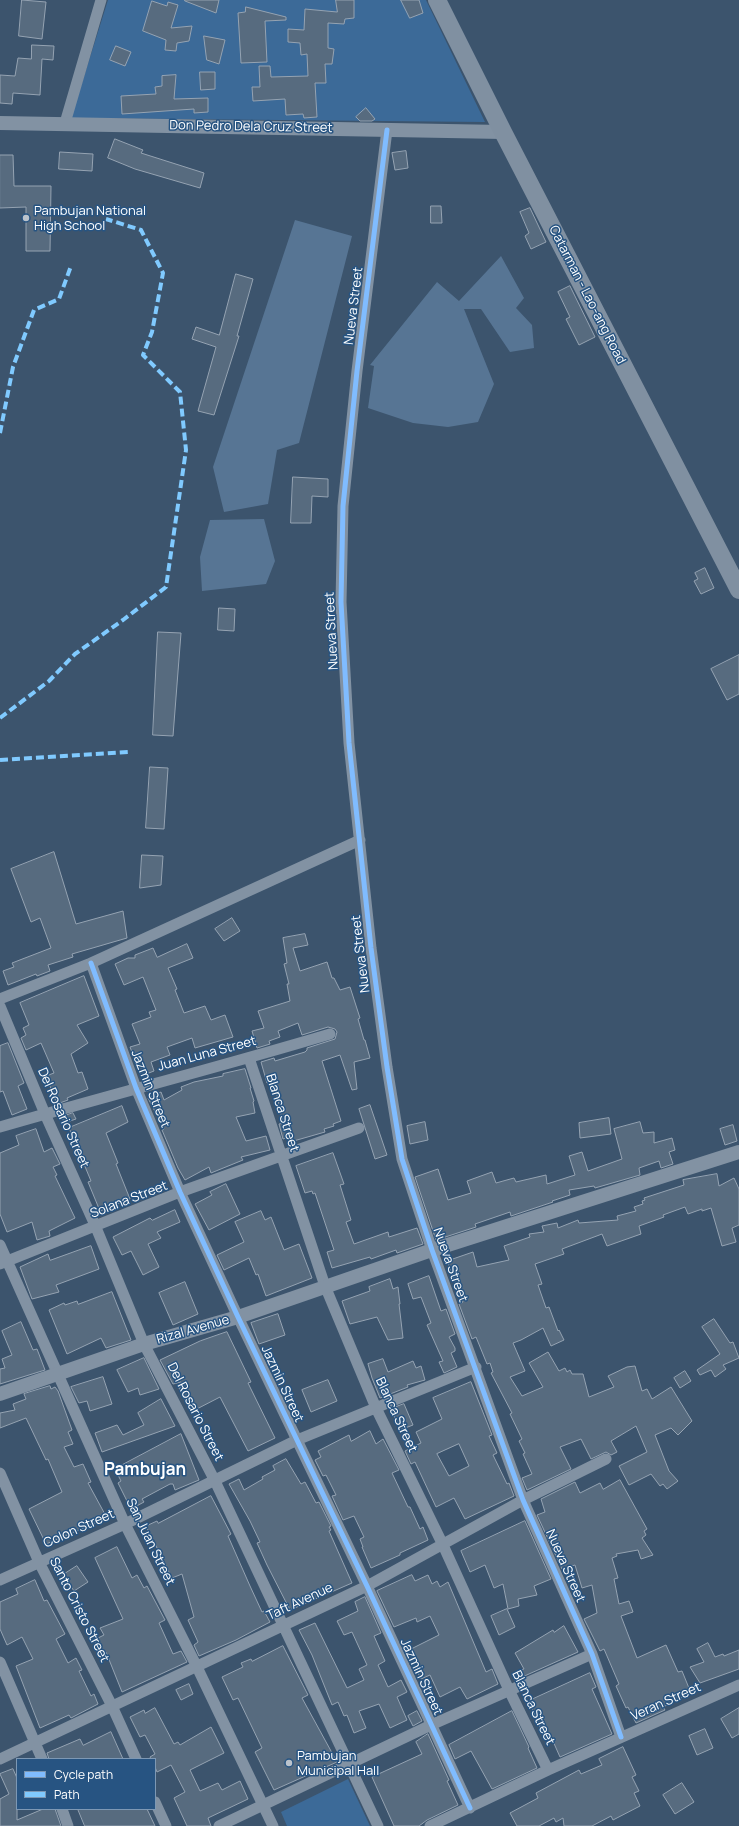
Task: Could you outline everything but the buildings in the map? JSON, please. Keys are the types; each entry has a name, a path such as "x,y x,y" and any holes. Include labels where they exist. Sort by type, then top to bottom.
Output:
{"main road":[{"name":"Catarman - Lao-ang Road","path":"437,0 502,132 739,590"}],"street":[{"path":"65,123 101,0"},
{"name":"Don Pedro Dela Cruz Street","path":"0,123 502,132"},
{"name":"Nueva Street","path":"387,130 357,371 343,506 341,602 349,743 372,955 387,1068 402,1159 432,1250 476,1367 523,1500 592,1654 622,1737"},
{"path":"0,999 91,963 360,840"},
{"name":"Jazmin Street","path":"91,963 136,1088 180,1192 367,1586 470,1808"},
{"name":"Del Rosario Street","path":"0,1006 45,1114 95,1225 144,1344 215,1481 378,1826"},
{"name":"Juan Luna Street","path":"0,1127 330,1034"},
{"name":"Blanca Street","path":"249,1058 325,1286 376,1408 443,1545 509,1690 548,1770"},
{"name":"Solana Street","path":"3,1262 180,1192 358,1128"},
{"name":"Rizal Avenue","path":"0,1394 144,1344 238,1317 432,1250 739,1152"},
{"name":"San Juan Street","path":"0,1245 3,1262 125,1524 197,1667 272,1826"},
{"name":"Colon Street","path":"0,1580 125,1524 297,1440 476,1367"},
{"name":"Taft Avenue","path":"0,1759 367,1586 523,1500 606,1459"},
{"name":"Santo Cristo Street","path":"0,1473 39,1562 112,1706 136,1758"},
{"path":"219,1826 350,1765 431,1725 592,1654"},
{"path":"0,1662 42,1758"},
{"name":"Veran Street","path":"430,1826 548,1770 739,1685"},
{"path":"156,1804 166,1826"},
{"path":"62,1810 68,1826"}],"shaded area":[{"path":"108,0 426,0 485,122 71,118"},
{"path":"295,220 352,236 299,443 277,450 268,504 224,512 213,467"},
{"path":"501,256 524,298 516,308 532,325 534,348 510,352 481,309 464,309 494,384 478,422 448,427 413,423 368,408 374,366 370,365 437,282 459,301"},
{"path":"264,519 275,561 266,584 202,591 200,557 210,520"},
{"path":"348,1779 370,1826 287,1826 281,1812"}],"marked path":[{"path":"0,718 49,681 75,654 166,587 186,450 180,392 143,355 152,332 163,273 141,230 106,219"},
{"path":"0,433 13,367 34,310 59,299 71,266"},
{"path":"0,760 129,752"}],"cycle path":[{"path":"387,130 357,371 343,506 341,602 349,743 371,948 387,1067 402,1159 432,1250 523,1500 592,1654 621,1737"},
{"path":"91,963 136,1088 180,1192 367,1586 470,1808"}],"place":[{"name":"Pambujan National High School","path":"26,218"},
{"name":"Pambujan Municipal Hall","path":"289,1763"}],"district":[{"name":"Pambujan","path":"145,1470"}]}
